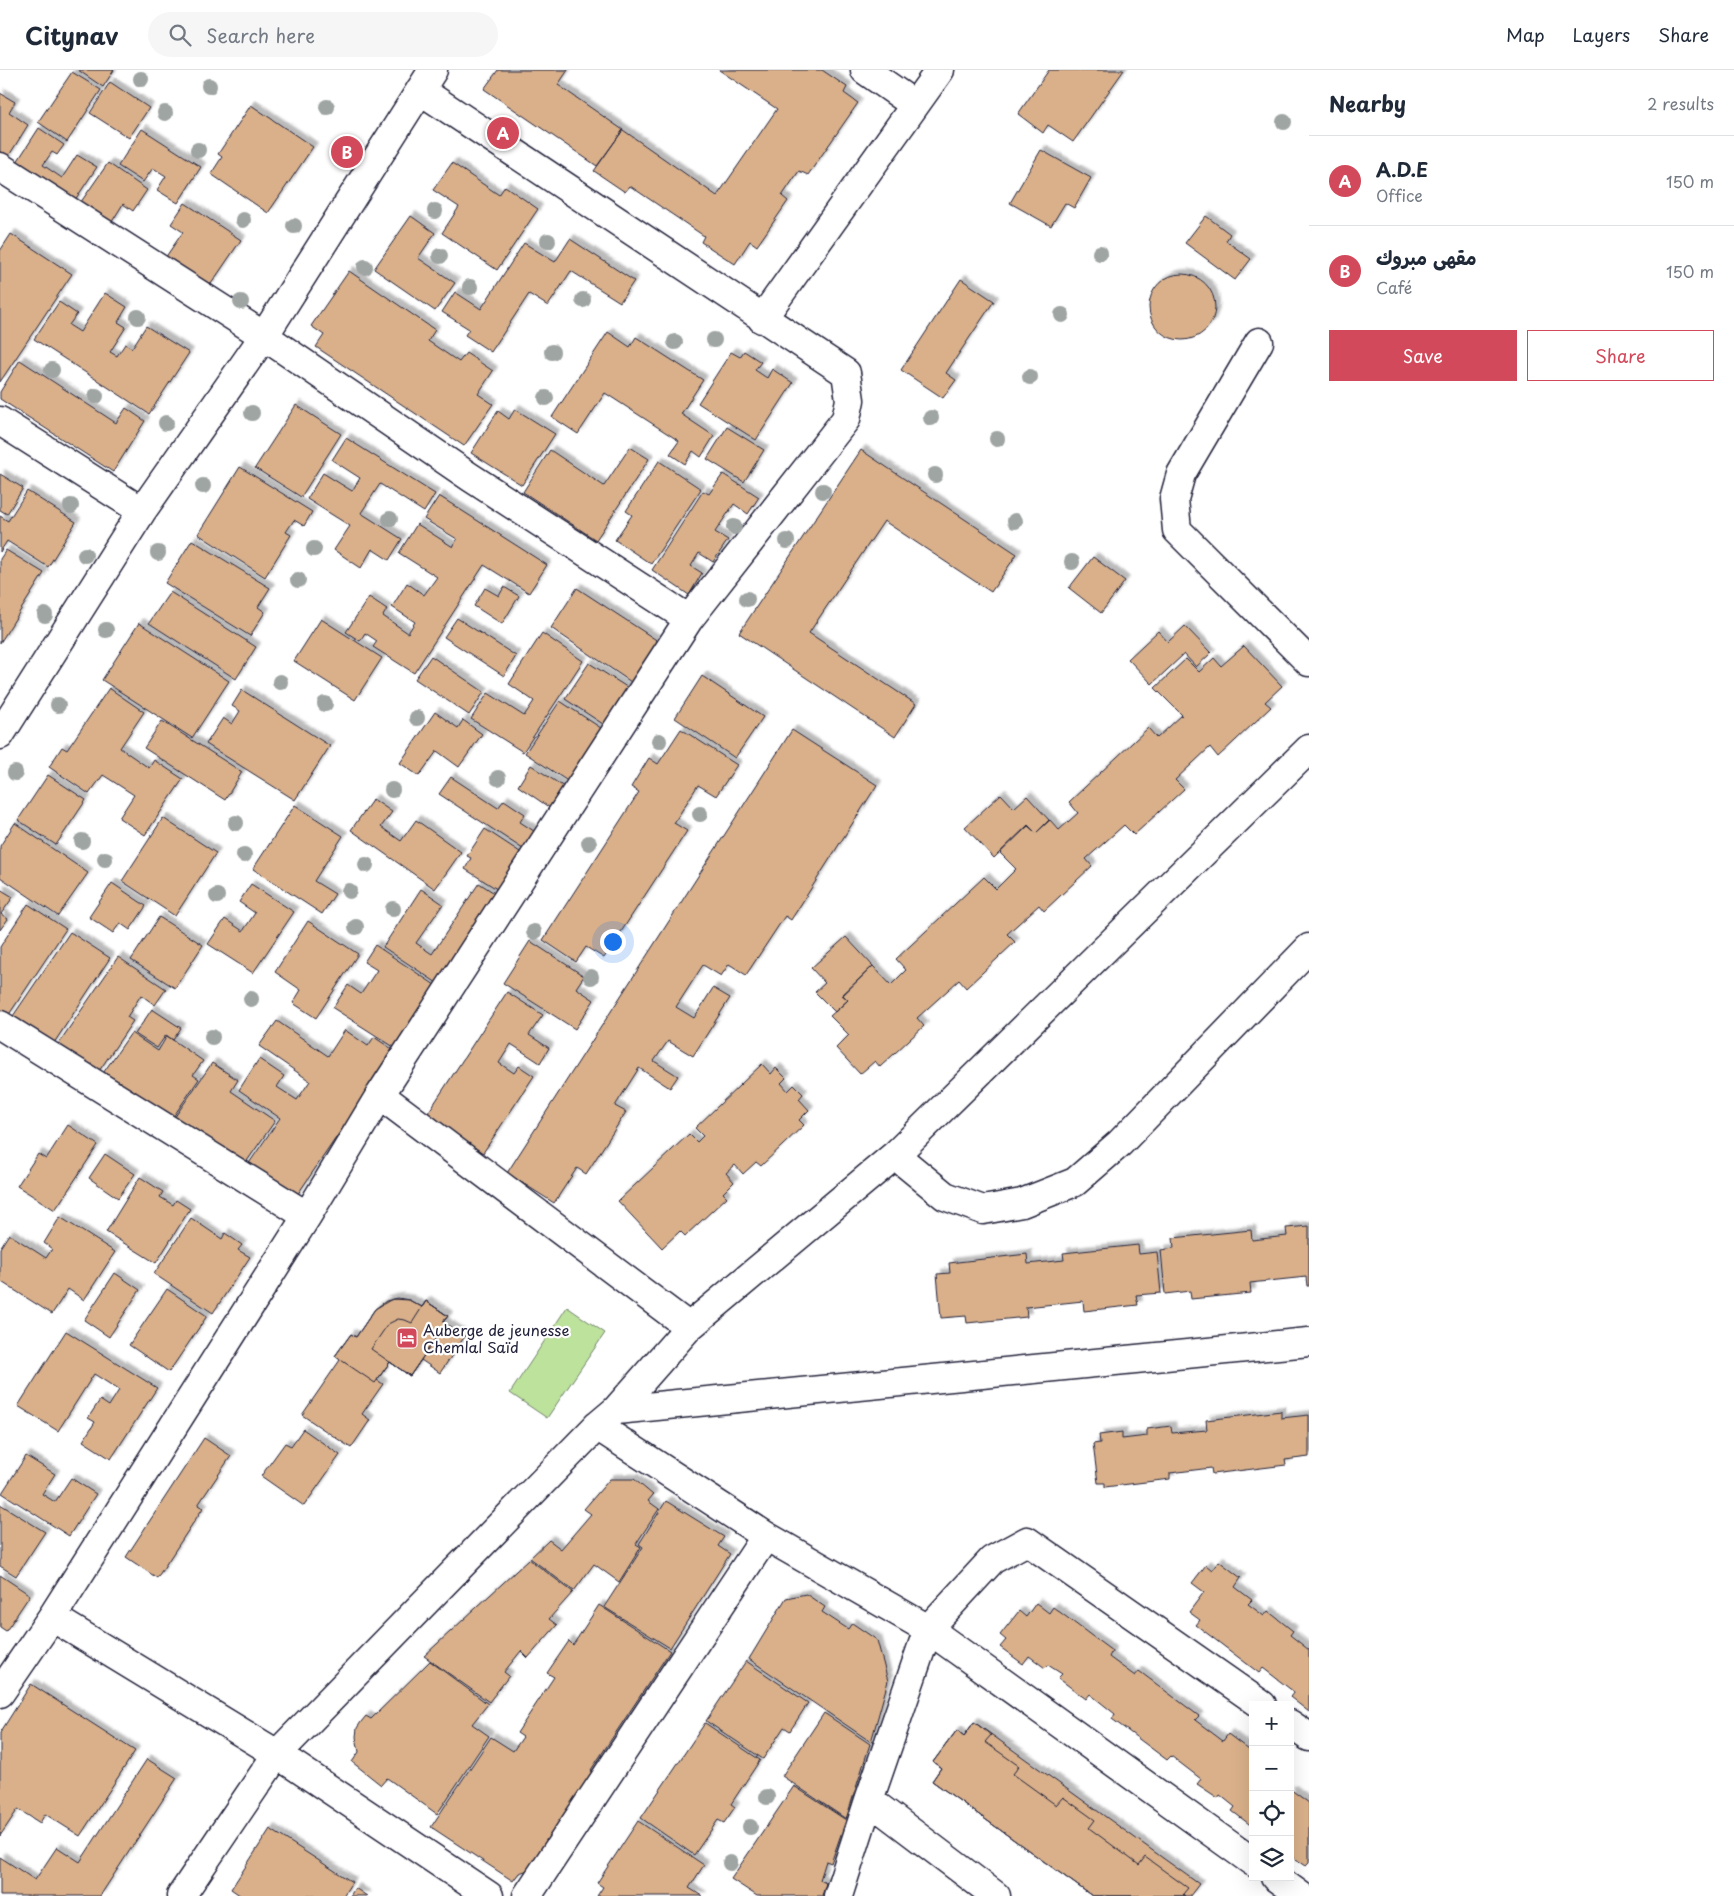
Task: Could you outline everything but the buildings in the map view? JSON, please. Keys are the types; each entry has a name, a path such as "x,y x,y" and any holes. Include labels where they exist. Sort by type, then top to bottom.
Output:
{"street":[{"path":"865,70 915,105"},
{"path":"762,319 940,70"},
{"path":"0,735 142,511 264,336 426,80 762,319 846,373 850,400 846,420 689,619 380,1095 307,1216 52,1616 0,1693"},
{"path":"0,167 264,336 470,477 689,619"},
{"path":"1259,342 1181,474 1174,499 1177,530 1309,662"},
{"path":"0,420 142,511"},
{"path":"181,1896 277,1754 606,1418 689,1327 894,1155 1309,749"},
{"path":"894,1155 946,1196 983,1210 1022,1203 1075,1182 1120,1143 1309,948"},
{"path":"0,1025 307,1216"},
{"path":"380,1095 689,1327"},
{"path":"606,1418 1309,1342"},
{"path":"606,1418 766,1536 928,1629 1249,1859"},
{"path":"528,1896 766,1536"},
{"path":"838,1896 928,1629 992,1560 1027,1540 1256,1701"},
{"path":"52,1616 277,1754 489,1896"},
{"path":"1294,1727 1309,1738"},
{"path":"869,1800 996,1896"},
{"path":"1280,1881 1301,1896"}],"green space":[{"path":"567,1307 605,1333 547,1418 510,1393"}],"place":[{"name":"A.D.E","path":"503,133"},
{"name":"مقهى مبروك","path":"347,152"},
{"name":"Auberge de jeunesse Chemlal Saïd","path":"407,1338"}]}
